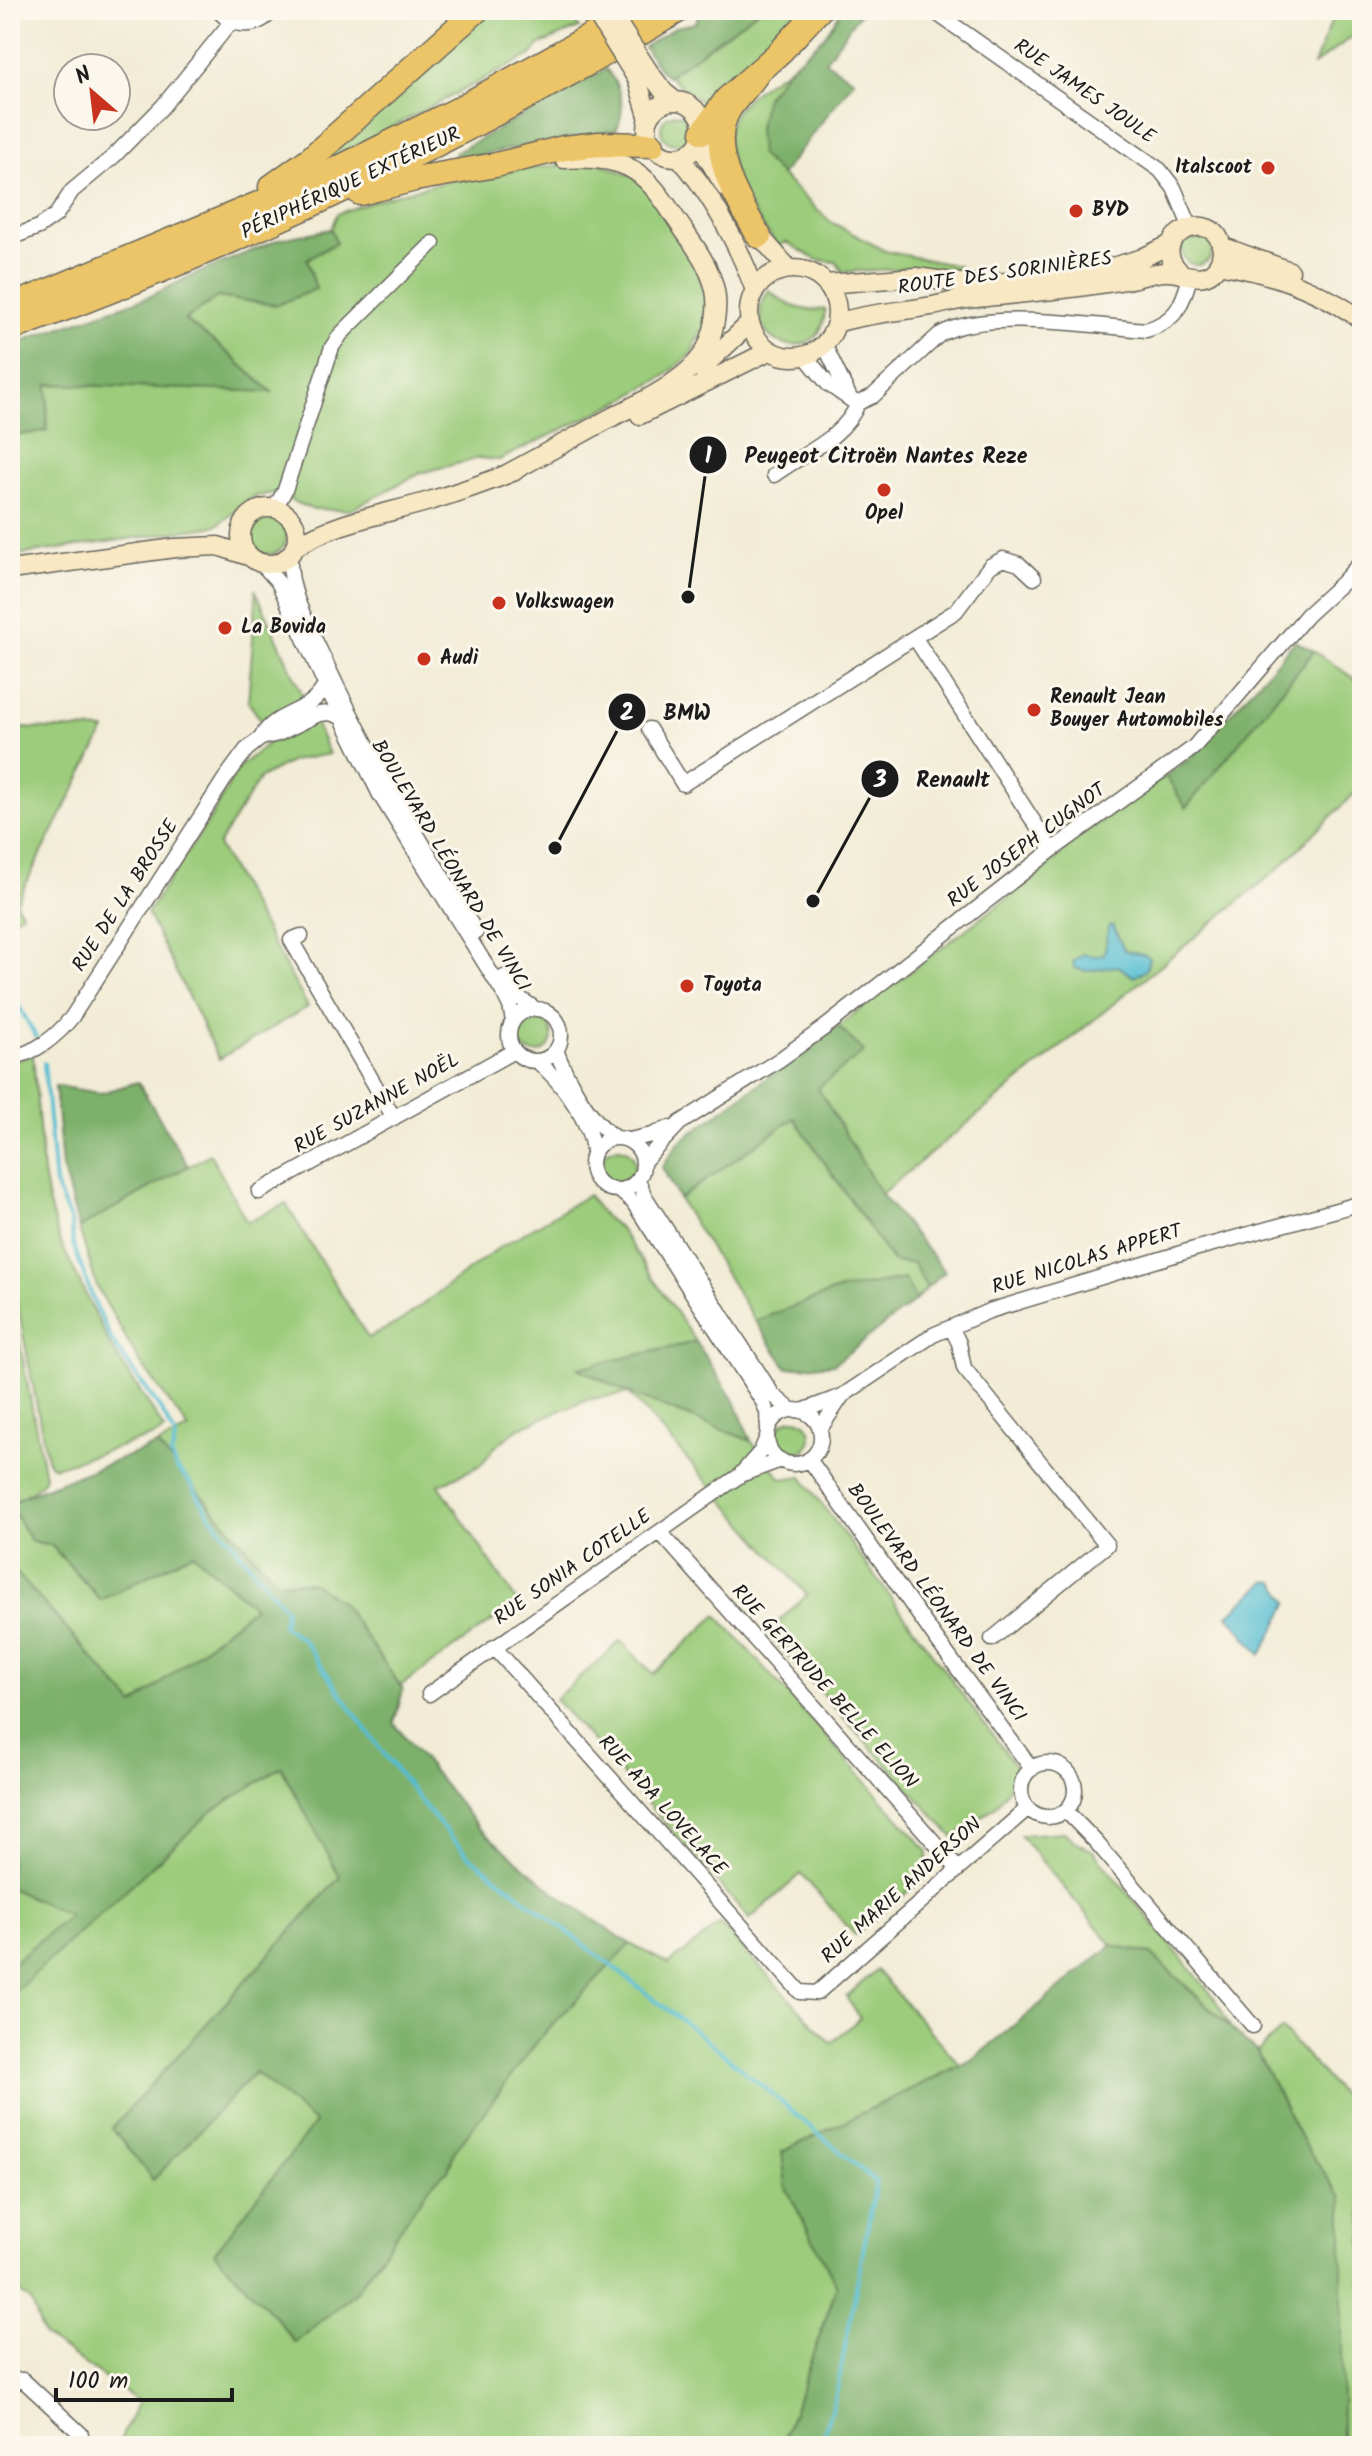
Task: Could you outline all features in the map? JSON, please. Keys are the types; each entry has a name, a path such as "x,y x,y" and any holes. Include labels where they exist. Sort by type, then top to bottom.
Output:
{"highway":[{"path":"193,232 209,216 255,196 290,175 477,10"},
{"path":"10,307 292,190 408,135 638,10"},
{"name":"PÉRIPHÉRIQUE EXTÉRIEUR","path":"10,329 171,267 334,194 502,110 679,10"},
{"path":"701,138 727,99 794,39 819,10"},
{"path":"756,75 729,109 721,136 727,173 759,236"},
{"path":"334,194 350,196 564,148 599,144 652,145"}],"main road":[{"path":"594,10 643,75 675,101"},
{"path":"609,10 643,75 649,119 647,131 652,145 664,155 679,157 692,152 701,138"},
{"path":"649,119 658,107 675,101 696,110 701,116 701,138 713,169 759,236 789,269"},
{"path":"496,165 591,157 623,165 641,174 665,200 701,256 716,293 711,338 692,367 653,395 507,474"},
{"path":"679,157 695,175 722,218 755,290"},
{"path":"1190,226 1202,226 1212,231 1220,255"},
{"name":"ROUTE DES SORINIÈRES","path":"826,284 916,277 967,284 1009,282 1116,267 1171,244 1178,233 1190,226"},
{"path":"1171,244 1171,258 1185,275"},
{"path":"1220,255 1301,274 1362,306"},
{"path":"1220,255 1302,286 1336,302 1362,320"},
{"name":"ROUTE DES SORINIÈRES","path":"836,323 860,315 965,299 1045,292 1158,272 1204,276 1220,255"},
{"path":"789,269 809,272 826,284 835,299 836,323 832,334 824,344 805,356 790,357 769,351 760,343 750,323 749,308 755,290 771,275 789,269"},
{"path":"554,448 617,421 682,383 750,323"},
{"path":"10,570 175,548 218,546 254,560 277,563 313,535 361,518 425,502 584,444 769,351"},
{"path":"175,548 243,523 257,510 275,508 282,510 297,529 293,551"},
{"path":"293,521 361,518"},
{"path":"243,523 240,540 254,560"}],"street":[{"path":"218,10 231,22 251,25 260,22 273,10"},
{"name":"RUE JAMES JOULE","path":"932,10 1160,170 1174,188 1190,226"},
{"path":"10,238 39,227 56,215 72,191 114,156 162,107 231,22"},
{"path":"275,508 285,490 332,347 341,334 433,243"},
{"path":"855,402 873,396 949,328 1022,320 1146,330 1159,326 1171,319 1179,308 1185,275"},
{"path":"774,475 840,429 853,415 855,402 824,344"},
{"path":"805,356 828,384 855,402"},
{"name":"BOULEVARD LÉONARD DE VINCI","path":"293,551 292,577 301,609 390,790 512,989 534,1008"},
{"path":"649,729 683,784 956,611 990,566 1003,559 1019,564 1034,578"},
{"name":"BOULEVARD LÉONARD DE VINCI","path":"254,560 278,582 380,795 504,994 513,1021"},
{"name":"RUE JOSEPH CUGNOT","path":"622,1139 652,1135 680,1123 779,1060 1052,850 1193,748 1307,615 1362,561"},
{"path":"915,638 1052,850"},
{"name":"RUE DE LA BROSSE","path":"10,1058 42,1046 59,1033 246,750 261,738 268,726 318,698 325,684"},
{"name":"RUE DE LA BROSSE","path":"261,738 278,734 319,714 330,713 341,717"},
{"path":"301,936 291,940 394,1118"},
{"path":"534,1008 552,1015 561,1032 556,1050 548,1058 537,1061 528,1060 514,1051 509,1036 513,1021 522,1012 534,1008"},
{"path":"537,1061 553,1075 592,1136 590,1168 593,1177 609,1190 629,1188 642,1172 644,1161 640,1150 602,1129 563,1069 556,1050"},
{"name":"RUE SUZANNE NOËL","path":"259,1192 514,1051"},
{"name":"RUE JOSEPH CUGNOT","path":"644,1161 680,1123"},
{"path":"593,1151 604,1141 622,1139"},
{"path":"638,1180 644,1195 773,1395 796,1411 809,1415 820,1429"},
{"path":"620,1191 633,1202 763,1402 773,1454 790,1463 809,1459 819,1446 820,1429 842,1396"},
{"name":"RUE NICOLAS APPERT","path":"842,1396 933,1335 989,1311 1362,1203"},
{"path":"951,1327 959,1343 964,1368 1107,1545 992,1639"},
{"path":"739,1476 761,1451 777,1416 842,1396"},
{"name":"BOULEVARD LÉONARD DE VINCI","path":"809,1459 1032,1769"},
{"path":"739,1476 781,1460"},
{"name":"RUE SONIA COTELLE","path":"429,1694 739,1476"},
{"name":"RUE GERTRUDE BELLE ELION","path":"660,1532 957,1868"},
{"name":"RUE ADA LOVELACE","path":"494,1647 800,1992"},
{"path":"1046,1763 1054,1764 1072,1776 1074,1798 1066,1811 1046,1817 1028,1808 1021,1790 1024,1778 1032,1769 1046,1763"},
{"name":"RUE MARIE ANDERSON","path":"800,1992 817,1993 1028,1808"},
{"path":"1066,1811 1253,2026"},
{"path":"10,2388 18,2380 23,2380 81,2434"}],"green space":[{"path":"485,10 569,10 579,28 539,45 531,55 332,158 329,149"},
{"path":"705,10 759,10 668,76 644,47 675,27 696,23 698,14"},
{"path":"759,10 814,10 758,65 706,106 668,76"},
{"path":"842,10 862,10 825,61 854,80 781,175 760,155 758,127 766,97 788,69 823,38"},
{"path":"1336,10 1362,10 1362,29 1314,65"},
{"path":"606,69 621,98 621,114 616,130 457,159 455,153"},
{"path":"788,69 766,97 760,155 829,221 885,251 958,266 952,278 912,268 843,272 836,262 817,260 786,242 779,246 768,233 737,180 728,141 731,123 739,107"},
{"path":"676,114 687,118 691,129 687,140 676,144 665,140 661,129 665,118"},
{"path":"597,162 642,180 693,259 707,296 705,324 690,355 665,376 623,400 499,460 480,458 420,473 350,510 312,509 273,493 253,497 219,524 210,527 10,556 10,436 46,431 48,384 271,392 221,347 185,320 217,297 277,305 315,288 307,259 336,243 331,229 337,214 400,193 465,178"},
{"path":"331,229 336,243 307,259 316,289 277,305 217,297 185,320 272,392 48,384 47,431 10,436 10,345 151,296 280,239"},
{"path":"1197,235 1207,240 1212,250 1207,260 1197,265 1187,260 1182,250 1187,240"},
{"path":"769,290 795,307 825,309 821,328 811,340 797,345 783,343 770,336 762,325 761,309"},
{"path":"268,516 282,521 287,535 282,549 268,554 254,549 249,535 254,521"},
{"path":"255,589 329,754 292,761 260,778 218,845 308,1007 219,1059 147,913 212,816 238,768 274,738 248,702"},
{"path":"1295,641 1314,651 1186,808 1166,776 1193,756"},
{"path":"1314,651 1362,684 1362,786 1277,870 881,1194 817,1087 864,1052 838,1026 1042,872 1075,840 1166,776 1186,807"},
{"path":"10,728 105,730 16,903 22,913 10,921"},
{"path":"535,1019 547,1024 552,1036 547,1048 535,1053 523,1048 518,1036 523,1024"},
{"path":"838,1026 864,1052 818,1088 881,1194 945,1272 927,1288 913,1263 893,1262 794,1118 679,1199 662,1167 679,1142"},
{"path":"33,1055 43,1173 59,1239 109,1343 165,1430 55,1467 47,1459 10,1265 10,1062"},
{"path":"138,1082 188,1166 79,1228 62,1167 55,1086 101,1093"},
{"path":"794,1118 893,1262 913,1263 927,1288 916,1300 904,1279 835,1291 755,1321 679,1199"},
{"path":"618,1148 630,1153 635,1165 630,1177 618,1182 606,1177 601,1165 606,1153"},
{"path":"210,1154 247,1222 286,1204 368,1338 399,1322 497,1249 588,1195 602,1214 620,1229 696,1342 579,1368 629,1393 585,1400 517,1429 494,1448 481,1465 439,1485 518,1603 400,1686 342,1603 313,1583 276,1581 157,1445 189,1429 139,1361 97,1287 79,1228"},
{"path":"904,1279 916,1300 834,1364 787,1368 755,1321 835,1291"},
{"path":"10,1293 45,1476 35,1489 10,1504"},
{"path":"696,1342 736,1404 751,1441 629,1393 578,1368"},
{"path":"629,1393 751,1441 782,1479 801,1476 1014,1764 1017,1775 996,1806 954,1838 766,1633 807,1595"},
{"path":"794,1419 806,1424 811,1436 806,1448 794,1453 782,1448 777,1436 782,1424"},
{"path":"157,1445 276,1581 313,1583 342,1603 403,1690 394,1723 479,1828 558,1895 630,1944 540,2038 454,2152 448,2170 431,2185 355,2292 295,2343 277,2319 214,2253 315,2123 255,2072 153,2180 112,2128 340,1877 281,1767 211,1812 10,1996 10,1965 70,1915 10,1888 10,1572 15,1571 134,1705 254,1607 193,1553 101,1600 51,1545 31,1541 10,1506 22,1497"},
{"path":"10,1506 31,1541 51,1545 100,1600 193,1553 255,1606 134,1705 15,1571 10,1572"},
{"path":"717,1615 928,1851 925,1878 855,1935 801,1874 750,1919 555,1699 621,1641 653,1674"},
{"path":"281,1766 340,1877 112,2128 153,2180 255,2072 316,2123 215,2253 277,2319 295,2343 355,2292 431,2184 448,2170 454,2152 540,2038 630,1944 669,1964 720,1924 831,2043 860,2018 846,1997 876,1970 960,2065 782,2152 837,2286 781,2446 117,2446 139,2402 44,2336 31,2301 10,2285 10,1996 211,1812"},
{"path":"1064,1832 1092,1850 1214,1997 1230,2026 1151,1954 1112,1945 1020,1835"},
{"path":"10,1888 71,1915 10,1965"},
{"path":"1112,1945 1151,1954 1257,2052 1305,2146 1342,2198 1342,2446 781,2446 837,2286 786,2188 782,2152 972,2060"},
{"path":"1282,2029 1362,2118 1362,2446 1342,2446 1342,2198 1305,2146 1257,2052"}],"water":[{"path":"1109,926 1113,926 1124,950 1147,956 1146,970 1134,977 1118,966 1086,971 1075,968 1073,962 1083,954 1103,955"},
{"path":"1270,1581 1275,1582 1289,1602 1261,1655 1228,1615"}],"waterway":[{"path":"10,990 36,1037"},
{"path":"44,1063 55,1184 71,1222 73,1244 94,1302 112,1341 161,1410 176,1437 171,1455 176,1468 285,1609 283,1626 302,1639 401,1777 467,1854 712,2044 876,2182 837,2390 820,2446"}],"place":[{"name":"Italscoot","path":"1268,168"},
{"name":"BYD","path":"1076,211"},
{"name":"Opel","path":"884,490"},
{"name":"Peugeot Citroën Nantes Reze","path":"688,597"},
{"name":"Volkswagen","path":"499,603"},
{"name":"La Bovida","path":"225,628"},
{"name":"Audi","path":"424,659"},
{"name":"Renault Jean Bouyer Automobiles","path":"1034,710"},
{"name":"BMW","path":"555,848"},
{"name":"Renault","path":"813,901"},
{"name":"Toyota","path":"687,986"}]}
